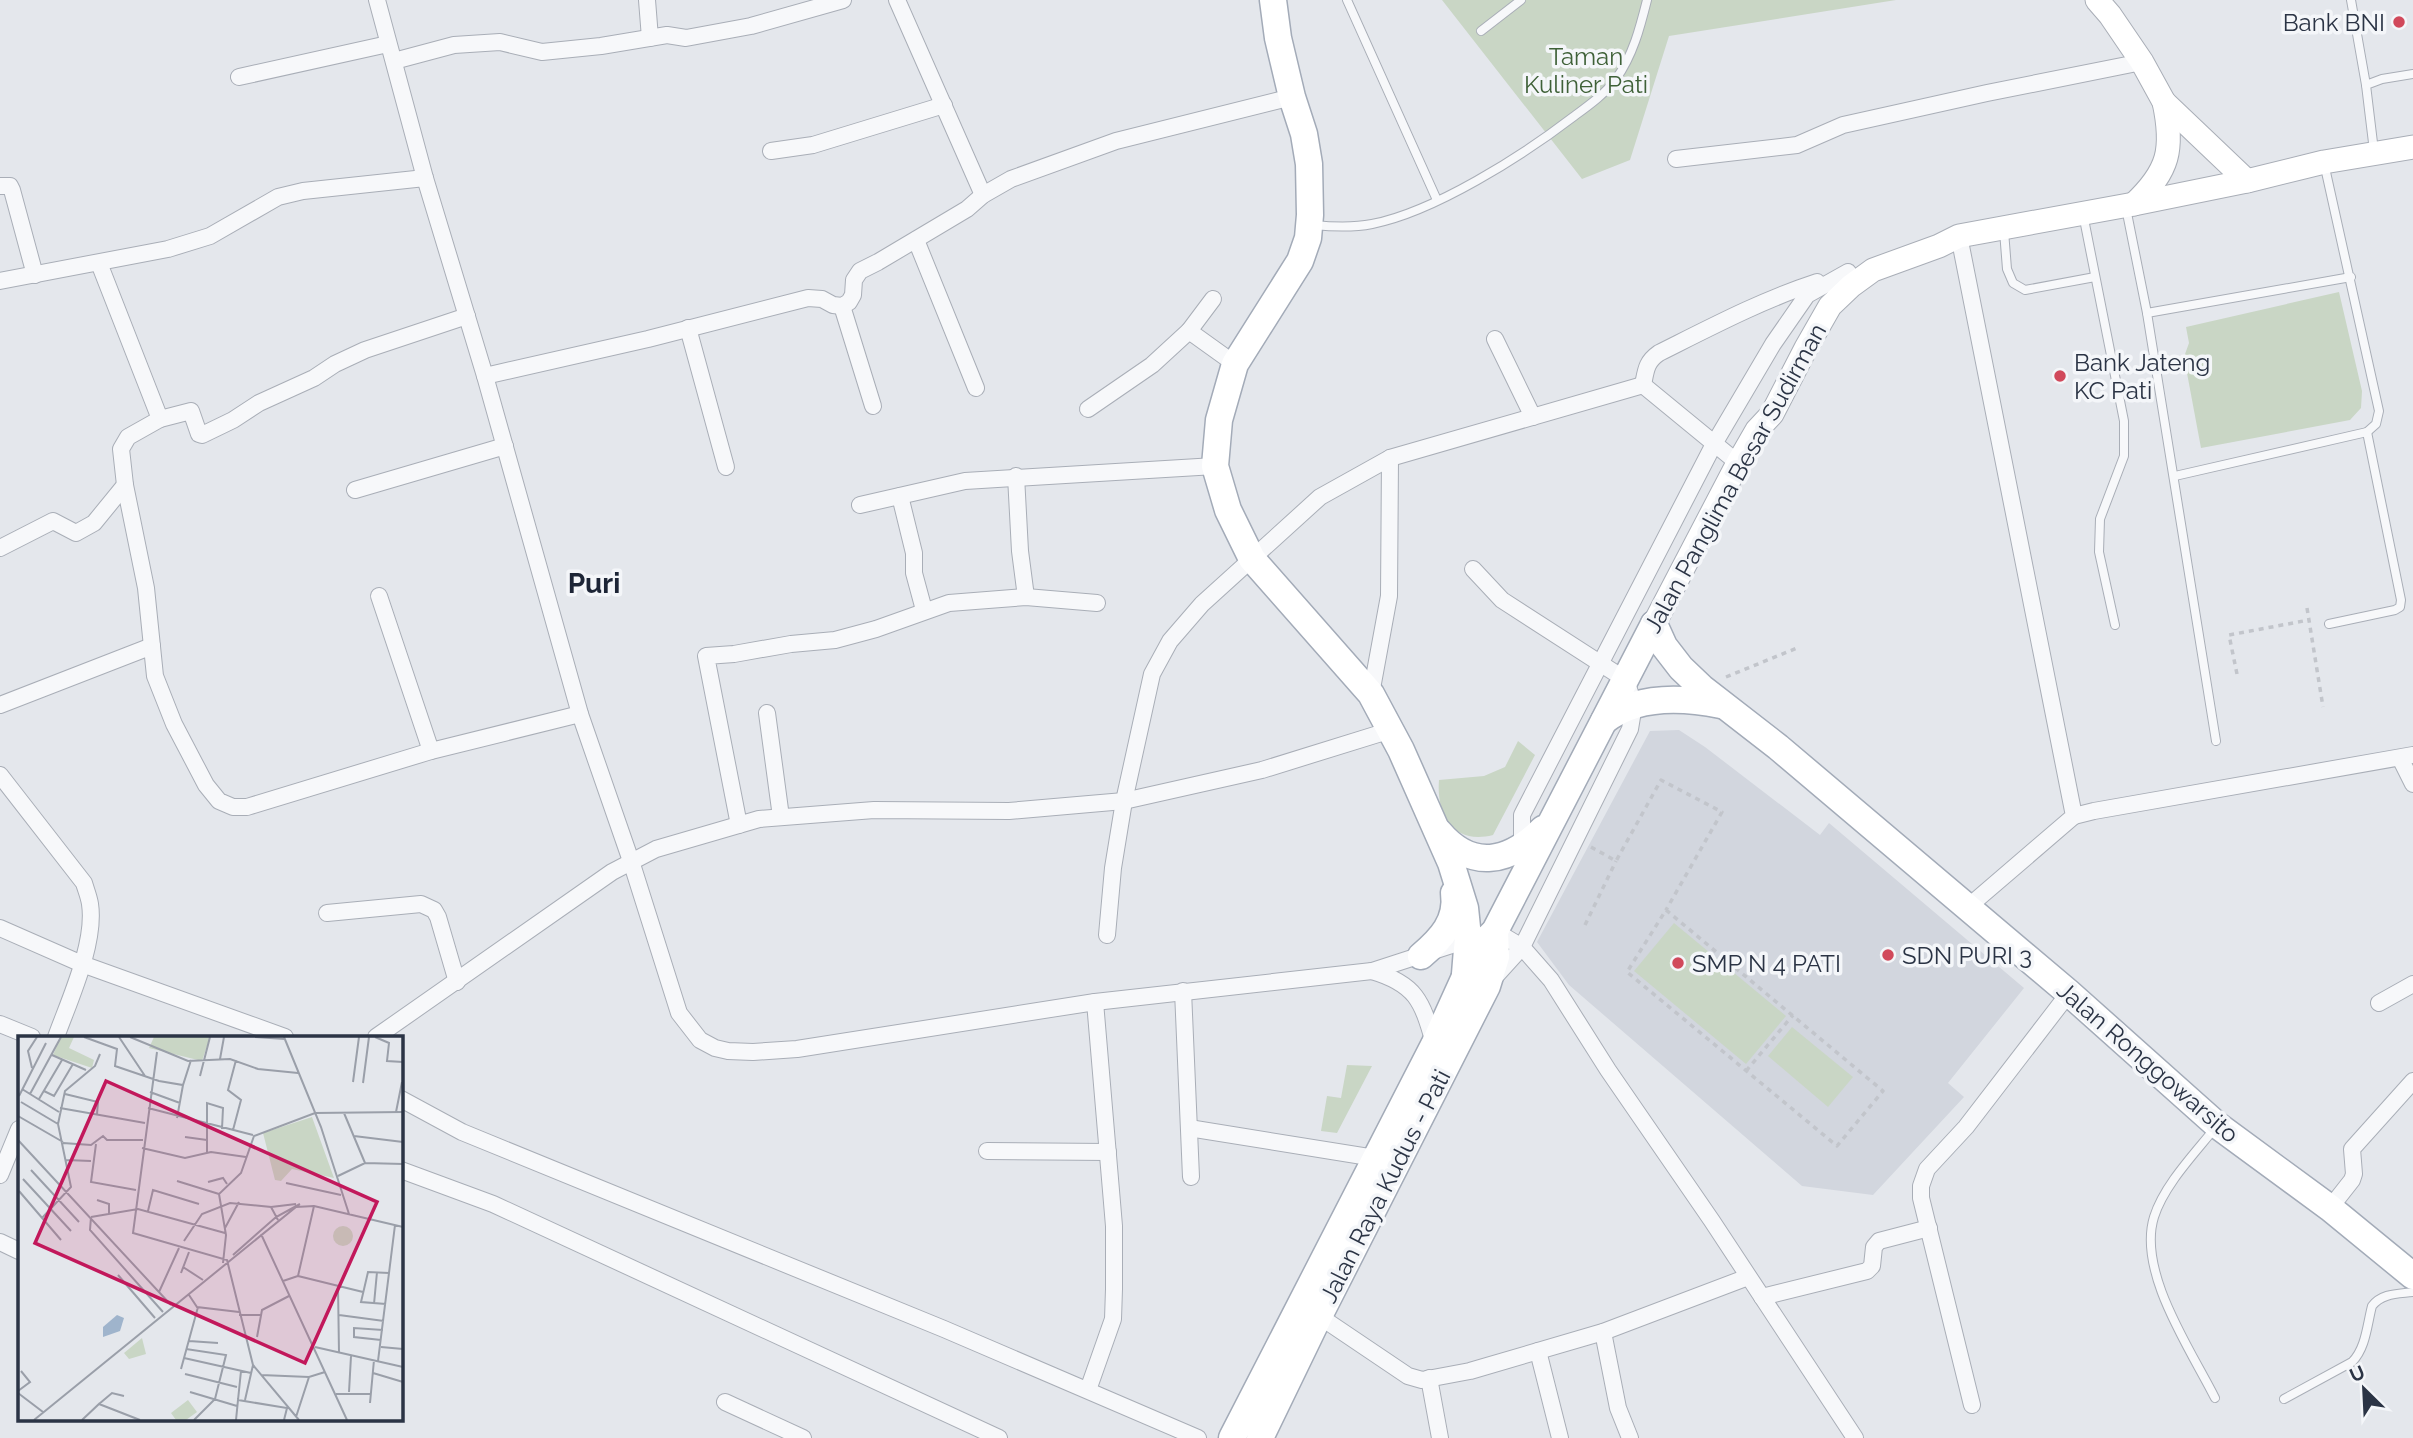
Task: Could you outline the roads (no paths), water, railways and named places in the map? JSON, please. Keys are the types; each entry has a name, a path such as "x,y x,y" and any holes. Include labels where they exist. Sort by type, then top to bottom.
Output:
{"main road":[{"path":"1273,0 1278,38 1304,134 1309,164 1308,238 1300,261 1235,364 1219,420 1215,466 1228,510 1252,559 1371,694 1391,730 1451,863 1465,908 1476,980"},
{"path":"2097,0 2142,62 2165,102 2247,181"},
{"path":"2129,205 2154,186 2166,160 2171,131 2165,102"},
{"name":"Jalan Panglima Besar Sudirman","path":"1476,980 1478,948 1494,930 1738,463 1757,430 1772,414 1830,306 1844,292 1873,270 1959,236 2129,205 2324,162 2413,147"},
{"path":"1757,430 1759,410 1802,327 1831,287 1848,272 1904,243 1935,234 1959,236"},
{"name":"Jalan Ronggowarsito","path":"1654,624 1664,646 1681,668 1702,688 1778,747 1968,907 2217,1125 2330,1208 2413,1276"},
{"path":"1604,721 1619,709 1655,700 1699,700 1726,706"},
{"path":"1436,831 1463,853 1490,860 1522,846 1549,823"},
{"path":"1421,956 1444,935 1453,912 1455,898 1451,863"},
{"name":"Jalan Raya Kudus - Pati","path":"1232,1438 1434,1045 1476,980"},
{"name":"Jalan Raya Kudus - Pati","path":"1260,1438 1476,980"}],"street":[{"path":"377,0 425,178 485,376 580,714 680,1013 700,1040 727,1051 797,1049 1095,1002 1372,971 1494,930 1522,947 1551,980 1608,1070 1855,1438"},
{"path":"646,0 650,38"},
{"path":"394,61 454,45 500,41 542,52 601,47 667,35 686,38 751,26 843,0"},
{"path":"897,0 983,195"},
{"path":"239,77 388,44"},
{"path":"1676,159 1797,145 1843,125 2142,62"},
{"path":"485,376 808,298 822,299 842,306 849,302 853,295 854,280 860,271 967,209 983,195 1011,179 1116,141 1292,97"},
{"path":"771,151 813,145 944,105"},
{"path":"0,281 169,249 210,236 278,197 303,191 425,178"},
{"path":"0,186 10,186 12,190 35,275"},
{"path":"1959,236 2074,816"},
{"path":"916,240 976,388"},
{"path":"99,264 160,419"},
{"path":"1643,385 1647,365 1650,359 1659,353 1784,293 1848,272"},
{"path":"1523,874 1522,816 1714,444 1773,344 1807,295 1848,272"},
{"path":"1088,409 1152,365 1189,331 1213,299"},
{"path":"842,306 873,406"},
{"path":"467,316 365,349 202,435 199,434 191,411 160,419 128,437 121,449 125,485 146,588 155,676 174,724 206,785 219,801 233,807 247,807 431,751 580,714"},
{"path":"688,328 726,467"},
{"path":"1189,331 1235,364"},
{"path":"1495,339 1533,417"},
{"path":"1107,934 1113,868 1124,801 1152,674 1170,642 1202,604 1320,497 1390,458 1643,385"},
{"path":"1643,385 1738,463"},
{"path":"355,490 505,446"},
{"path":"1371,694 1389,596 1390,458"},
{"path":"860,505 965,481 1215,466"},
{"path":"1016,476 1020,551 1026,597"},
{"path":"0,548 53,521 76,533 94,523 125,485"},
{"path":"900,496 914,554 914,573 923,610"},
{"path":"1473,569 1502,600 1626,680 1634,705 1630,729 1522,947 1476,980"},
{"path":"379,596 431,751"},
{"path":"739,825 706,656 835,640 876,629 923,610 958,602 1026,597 1097,603"},
{"path":"0,705 152,646"},
{"path":"767,713 781,817"},
{"path":"377,1036 612,872 656,849 760,819 874,810 1009,811 1124,801 1262,770 1391,730"},
{"path":"1968,907 2074,816 2407,757 2413,784"},
{"path":"0,775 84,883 90,905 82,964 57,1036"},
{"path":"327,913 421,905 429,907 438,917 457,982"},
{"path":"0,928 82,964 282,1036"},
{"path":"1372,971 1396,978 1406,985 1427,1018 1434,1045"},
{"path":"2379,1003 2413,984"},
{"path":"1183,991 1191,1177"},
{"path":"1972,1405 1921,1198 1921,1186 1927,1168 1966,1126 2069,993"},
{"path":"1088,1390 1113,1319 1114,1226 1095,1002"},
{"path":"0,1024 30,1036"},
{"path":"2330,1208 2352,1181 2352,1149 2413,1081"},
{"path":"402,1099 461,1132 1088,1390 1198,1438"},
{"path":"1189,1128 1375,1158"},
{"path":"0,1131 18,1136 0,1175"},
{"path":"987,1151 1108,1152"},
{"path":"402,1170 494,1204 999,1438"},
{"path":"1762,1297 1867,1271 1872,1266 1875,1244 1929,1228"},
{"path":"0,1242 18,1251"},
{"path":"1319,1316 1408,1376 1422,1380 1470,1371 1603,1332 1748,1277"},
{"path":"1603,1332 1618,1408 1630,1438"},
{"path":"1538,1351 1560,1438"},
{"path":"1429,1378 1440,1438"},
{"path":"725,1402 803,1438"}],"lane":[{"path":"1347,0 1437,200"},
{"path":"1481,32 1521,0"},
{"path":"1309,224 1344,228 1373,224 1400,216 1437,200 1540,143 1616,80 1634,49 1647,0"},
{"path":"2351,0 2366,85 2374,153"},
{"path":"2366,85 2382,79 2413,74"},
{"path":"2175,476 2367,432 2376,424 2379,411 2324,162"},
{"path":"2129,205 2216,741"},
{"path":"2083,214 2123,421 2123,456 2100,519 2099,552 2115,625"},
{"path":"2004,228 2007,269 2012,283 2025,290 2095,277"},
{"path":"2147,313 2351,277"},
{"path":"2329,624 2400,607 2401,600 2367,432"},
{"path":"2215,1398 2168,1306 2156,1273 2151,1245 2154,1217 2172,1182 2217,1125"},
{"path":"2284,1399 2352,1362 2358,1356 2376,1300 2413,1292"}],"place":[{"name":"Bank BNI","path":"2399,22"},
{"name":"Bank Jateng KC Pati","path":"2060,376"},
{"name":"SDN PURI 3","path":"1888,955"},
{"name":"SMP N 4 PATI","path":"1678,963"}],"district":[{"name":"Puri","path":"594,583"}],"park label":[{"name":"Taman Kuliner Pati","path":"1586,70"}]}
